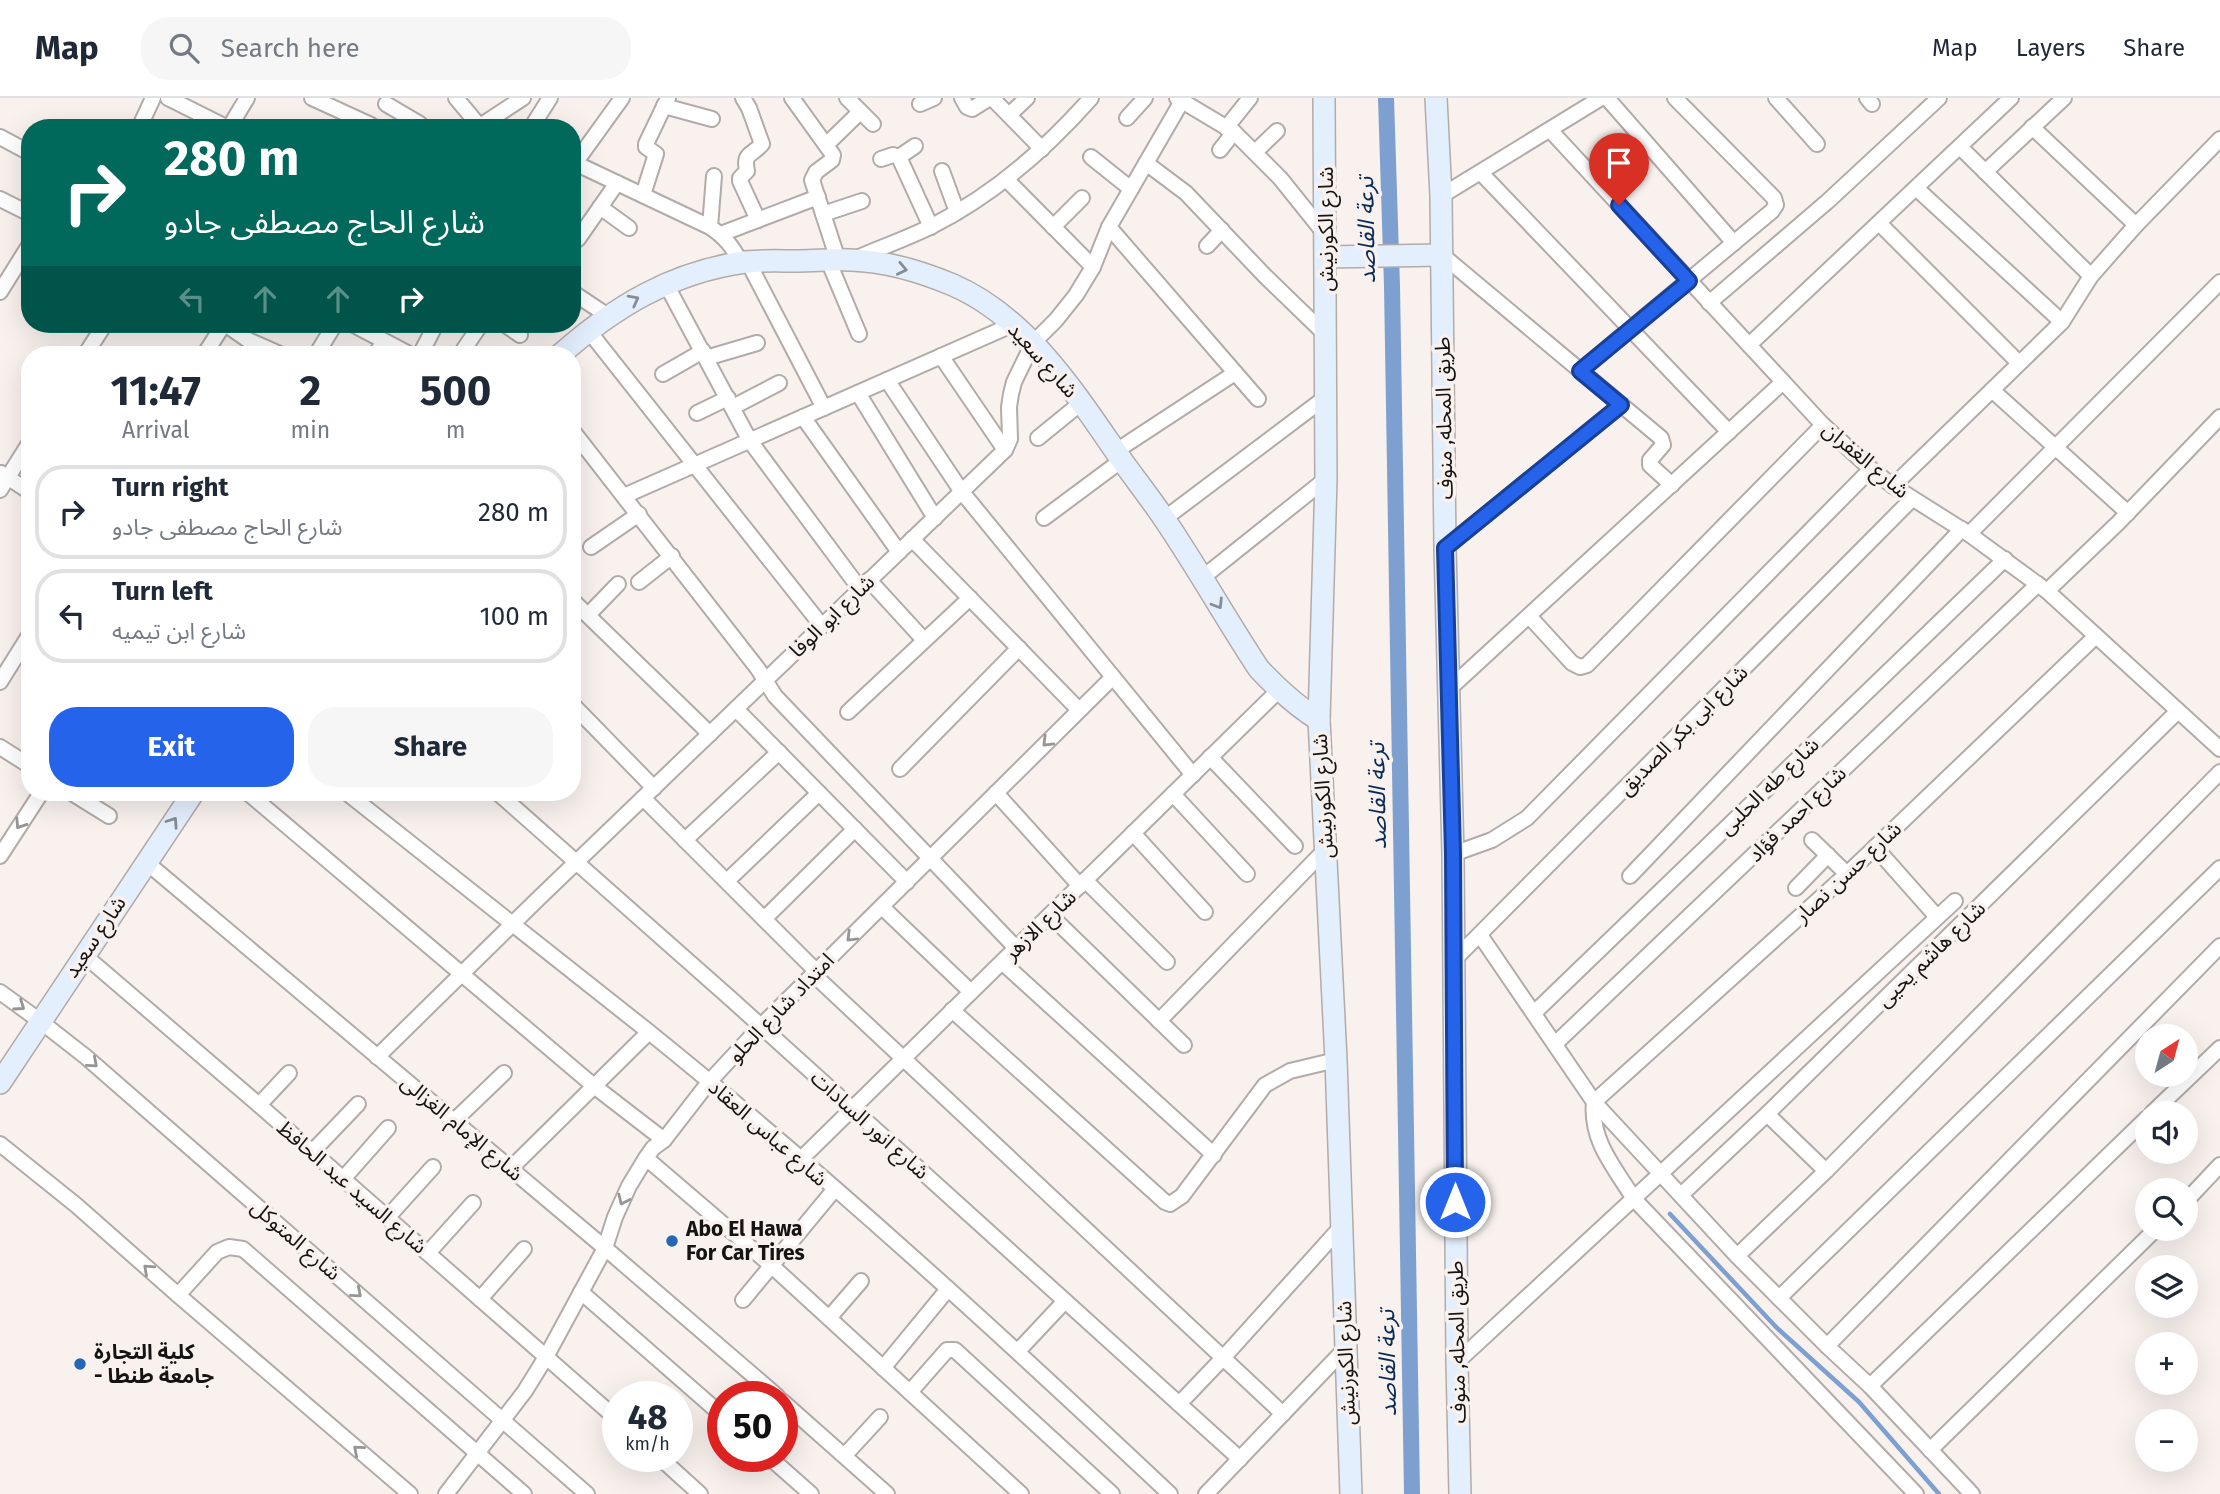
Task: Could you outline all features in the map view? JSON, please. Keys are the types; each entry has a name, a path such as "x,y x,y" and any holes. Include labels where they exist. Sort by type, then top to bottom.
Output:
{"main road":[{"name":"شارع الكورنيش","path":"1324,98 1326,479 1319,720 1336,1060 1351,1494"},
{"name":"طريق المحله, منوف","path":"1436,98 1441,196 1434,255 1453,854 1460,1494"},
{"path":"1326,257 1434,255"},
{"name":"شارع سعيد","path":"570,346 625,304 666,284 703,271 745,262 840,260 922,273 955,286 986,303 1034,343 1081,403 1094,434 1119,455 1164,519 1259,669 1279,690 1319,720"},
{"name":"شارع سعيد","path":"0,1083 187,801"}],"street":[{"path":"143,119 153,98"},
{"path":"168,98 211,119"},
{"path":"234,119 247,98"},
{"path":"312,98 354,119"},
{"path":"456,98 472,119"},
{"path":"581,158 622,98"},
{"path":"743,98 762,144 746,158 744,162 747,171 740,178 758,220"},
{"path":"792,98 833,157 812,180 840,260 859,334"},
{"path":"847,98 873,124"},
{"path":"962,98 971,109 988,99 994,100 1042,149"},
{"path":"1009,115 1027,98"},
{"path":"840,260 931,227 957,212 1006,179 1042,149 1091,98"},
{"path":"1127,118 1145,98"},
{"path":"1220,150 1251,98"},
{"path":"1441,196 1601,98"},
{"path":"1607,98 1734,243"},
{"path":"1580,371 1776,205 1774,198 1675,98"},
{"path":"1776,98 1817,144"},
{"path":"1709,303 1828,201 1940,98"},
{"path":"1985,172 2064,98"},
{"path":"536,119 547,99"},
{"path":"1749,345 2010,99"},
{"path":"487,119 514,100"},
{"path":"1005,450 1010,439 1009,407 1014,382 1034,343 1070,303 1093,267 1109,227 1185,100 1230,130 1255,152 1326,235"},
{"path":"376,119 388,101 412,119"},
{"path":"643,195 656,154 646,144 666,102 712,119"},
{"path":"826,145 860,112"},
{"path":"2032,127 2136,225"},
{"name":"شارع الغفران","path":"1550,130 1823,425 1893,486 1966,532 2042,588 2220,749"},
{"path":"1255,152 1276,131"},
{"path":"0,137 21,148"},
{"path":"1893,486 2062,322 2091,276 2136,225 2220,139"},
{"path":"899,157 915,146"},
{"path":"1960,147 2091,276"},
{"path":"881,159 893,155 899,157 931,227"},
{"path":"1091,157 1131,189"},
{"path":"1146,163 1186,193 1326,335"},
{"path":"581,166 715,230 733,247 745,262 824,408"},
{"path":"942,171 957,212"},
{"path":"1481,173 1729,432"},
{"path":"715,176 715,230"},
{"path":"1006,179 1093,267"},
{"path":"581,235 617,183"},
{"path":"1916,188 2062,322"},
{"path":"715,230 758,220 818,197"},
{"path":"1053,227 1082,198"},
{"path":"0,199 21,210"},
{"path":"823,214 862,201"},
{"path":"600,207 629,228"},
{"path":"1879,223 2019,363"},
{"path":"1109,227 1258,399"},
{"path":"1207,246 1222,230"},
{"path":"1434,255 1663,440 1650,460 1650,465 1672,485"},
{"path":"0,292 21,258"},
{"path":"1630,876 1966,532 2056,447 2220,282"},
{"path":"666,284 750,441 864,585 925,640"},
{"path":"581,298 608,316"},
{"path":"624,496 1014,324"},
{"path":"588,330 822,626"},
{"path":"238,333 262,346"},
{"path":"369,333 394,346"},
{"path":"381,346 384,341"},
{"path":"663,374 704,354 757,343"},
{"path":"941,356 1005,450"},
{"path":"1044,518 1119,455 1235,373"},
{"path":"887,380 962,492 1193,775"},
{"path":"1449,689 1783,382"},
{"path":"697,413 779,383"},
{"path":"1992,390 2128,513"},
{"path":"858,393 934,518"},
{"path":"1164,519 1326,397"},
{"path":"1038,438 1081,403"},
{"path":"1445,548 1621,405"},
{"path":"803,417 899,552"},
{"name":"شارع احمد فؤاد","path":"1555,1044 2042,588 2128,513 2220,418"},
{"path":"1529,617 1572,663 1580,667 1587,665 1823,425"},
{"path":"581,441 672,556 758,669 775,696 1016,948"},
{"name":"شارع ابو الوفا","path":"377,1057 1005,450"},
{"path":"21,455 3,480 21,488"},
{"path":"1453,854 1492,840 1527,818 1871,469"},
{"path":"1202,578 1326,479"},
{"name":"شارع ابى بكر الصديق","path":"1454,960 1912,499"},
{"path":"592,547 639,514"},
{"path":"912,539 1079,710"},
{"path":"639,582 672,556"},
{"name":"شارع طه الحلبى","path":"1534,1013 2005,559"},
{"path":"588,615 618,584"},
{"path":"848,712 970,598"},
{"path":"581,608 710,734"},
{"name":"شارع حسن نصار","path":"1594,1102 1847,874 2096,636"},
{"path":"0,682 21,648"},
{"path":"900,769 1019,648"},
{"name":"امتداد شارع الحلو","path":"446,1494 503,1420 546,1357 605,1248 620,1206 653,1148 664,1140 709,1082 761,1026 1113,677"},
{"name":"شارع الازهر","path":"801,1159 1279,690"},
{"path":"736,709 907,881"},
{"name":"شارع هاشم يحيى","path":"1681,1195 2178,711"},
{"path":"581,715 685,841 814,973 1283,1414"},
{"path":"0,747 21,760"},
{"path":"685,841 779,752"},
{"path":"1210,757 1295,846"},
{"path":"1737,1256 1826,1171 2220,772"},
{"path":"727,881 819,793"},
{"path":"996,793 1082,883 1167,962"},
{"path":"1172,794 1247,874"},
{"path":"0,856 36,801"},
{"path":"85,801 108,816"},
{"path":"257,801 594,1086 664,1140"},
{"name":"شارع عباس العقاد","path":"357,801 649,1032 801,1159 1018,1351 1170,1494"},
{"name":"شارع انور السادات","path":"507,801 761,1026 1240,1459"},
{"path":"764,919 855,829"},
{"path":"1133,833 1205,912"},
{"path":"1812,840 1847,874"},
{"path":"1875,848 1937,917"},
{"path":"1159,1021 1325,850"},
{"path":"1796,888 1828,855"},
{"name":"شارع الإمام الغزالى","path":"146,862 760,1381"},
{"path":"1779,1298 2220,868"},
{"path":"1457,1362 1955,901"},
{"path":"882,906 971,992"},
{"path":"1049,915 1184,1045"},
{"path":"1480,935 1594,1102 1737,1256 1870,1385 1972,1494"},
{"path":"1827,1346 2220,946"},
{"name":"شارع السيد عبد الحافظ","path":"84,955 602,1406"},
{"path":"1002,962 1214,1155"},
{"name":"شارع المتوكل","path":"0,992 86,1057 587,1494"},
{"path":"953,1010 1170,1204 1178,1200 1214,1155 1265,1085 1290,1071 1336,1060"},
{"path":"510,1168 649,1032"},
{"path":"2165,1101 2220,1048"},
{"path":"259,1105 289,1073"},
{"path":"454,1121 504,1073"},
{"path":"1594,1102 1593,1117 1600,1144 1634,1199 1916,1494"},
{"path":"312,1152 358,1104"},
{"path":"1767,1114 1826,1171"},
{"path":"344,1179 388,1128"},
{"path":"1870,1385 2135,1130"},
{"path":"0,1143 76,1205 410,1494"},
{"path":"646,1158 772,1266 1021,1494"},
{"path":"2198,1188 2220,1165"},
{"path":"387,1218 433,1167"},
{"path":"743,1300 834,1190"},
{"path":"428,1253 473,1203"},
{"path":"1179,1404 1341,1227"},
{"path":"1930,1450 2144,1241"},
{"path":"178,1295 217,1252 229,1247 243,1250 524,1494"},
{"path":"480,1299 524,1250"},
{"path":"830,1318 861,1281"},
{"path":"883,1368 948,1289"},
{"path":"581,1292 707,1402"},
{"path":"1018,1351 1065,1301"},
{"path":"910,1392 947,1350 952,1349 1112,1494"},
{"path":"1206,1494 1345,1349"},
{"path":"798,1415 887,1494"},
{"path":"845,1455 880,1417"},
{"path":"676,1472 700,1494"},
{"path":"786,1472 811,1494"}],"waterway":[{"name":"ترعة القاصد","path":"1386,98 1392,286 1412,1494"},
{"path":"1670,1214 1777,1328 1859,1402 1939,1494"}],"place":[{"name":"Abo El Hawa For Car Tires","path":"672,1241"},
{"name":"كلية التجارة - جامعة طنطا","path":"80,1364"}],"route":[{"path":"1455,1202 1453,854 1445,548 1621,405 1580,371 1689,281 1619,205"}]}
